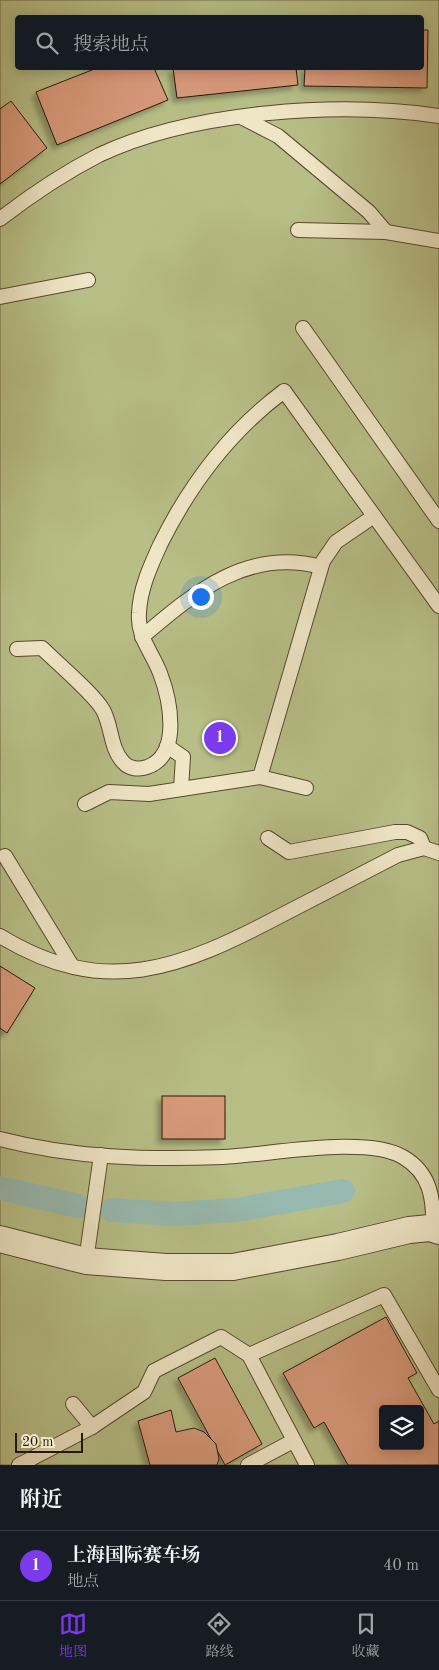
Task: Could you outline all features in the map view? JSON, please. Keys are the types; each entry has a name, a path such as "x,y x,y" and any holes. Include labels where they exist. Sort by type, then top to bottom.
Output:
{"street":[{"path":"0,1239 86,1261 158,1266 232,1267 338,1247 409,1230 436,1230"}],"lane":[{"path":"0,219 65,174 100,155 144,137 183,126 324,110 380,111 439,116"},
{"path":"243,118 278,136 369,212 386,232"},
{"path":"298,230 386,232 439,241"},
{"path":"0,298 88,280"},
{"path":"303,328 439,520"},
{"path":"17,648 42,648 101,707 118,755 126,766 142,769 158,762 167,746 170,724 166,692 159,671 142,637 139,625 141,596 148,571 174,517 207,466 234,435 284,391 439,606"},
{"path":"260,777 320,567 329,550 336,542 374,516"},
{"path":"142,637 188,598 232,574 263,564 292,562 320,567"},
{"path":"167,746 183,757 181,789"},
{"path":"85,804 110,792 142,794 260,777 306,788"},
{"path":"268,838 289,852 395,832 407,832 420,838 424,848"},
{"path":"0,936 42,957 72,966 108,971 133,971 178,963 241,936 398,855 424,848 439,853"},
{"path":"5,856 72,966"},
{"path":"0,1139 31,1147 135,1158 224,1157 360,1146 386,1149 404,1157 418,1170 429,1185 434,1202 436,1230"},
{"path":"86,1261 101,1155"},
{"path":"249,1355 384,1296 439,1390"},
{"path":"19,1465 92,1427 144,1392 154,1371 221,1337 249,1355 293,1442 307,1465"},
{"path":"73,1404 92,1427"},
{"path":"248,1465 293,1442"}],"green space":[{"path":"0,0 439,0 439,1465 0,1465"}],"building":[{"path":"424,30 428,30 427,88 304,86 305,70 424,70"},
{"path":"92,70 155,70 168,100 57,145 36,92"},
{"path":"173,70 296,70 298,85 177,98"},
{"path":"11,101 47,148 0,184 0,109"},
{"path":"0,966 35,988 7,1033 0,1028"},
{"path":"162,1096 225,1096 225,1139 162,1139"},
{"path":"386,1317 417,1373 408,1378 423,1405 379,1405 379,1450 424,1450 424,1406 434,1424 439,1421 439,1465 348,1465 324,1422 314,1428 283,1373"},
{"path":"215,1358 262,1444 225,1465 178,1378"},
{"path":"171,1410 176,1432 194,1428 204,1432 216,1444 219,1459 217,1465 150,1465 138,1421"}],"waterway":[{"path":"0,1188 78,1206"},
{"path":"112,1210 173,1214 236,1210 343,1191"}],"place":[{"name":"上海国际赛车场","path":"220,738"}]}
